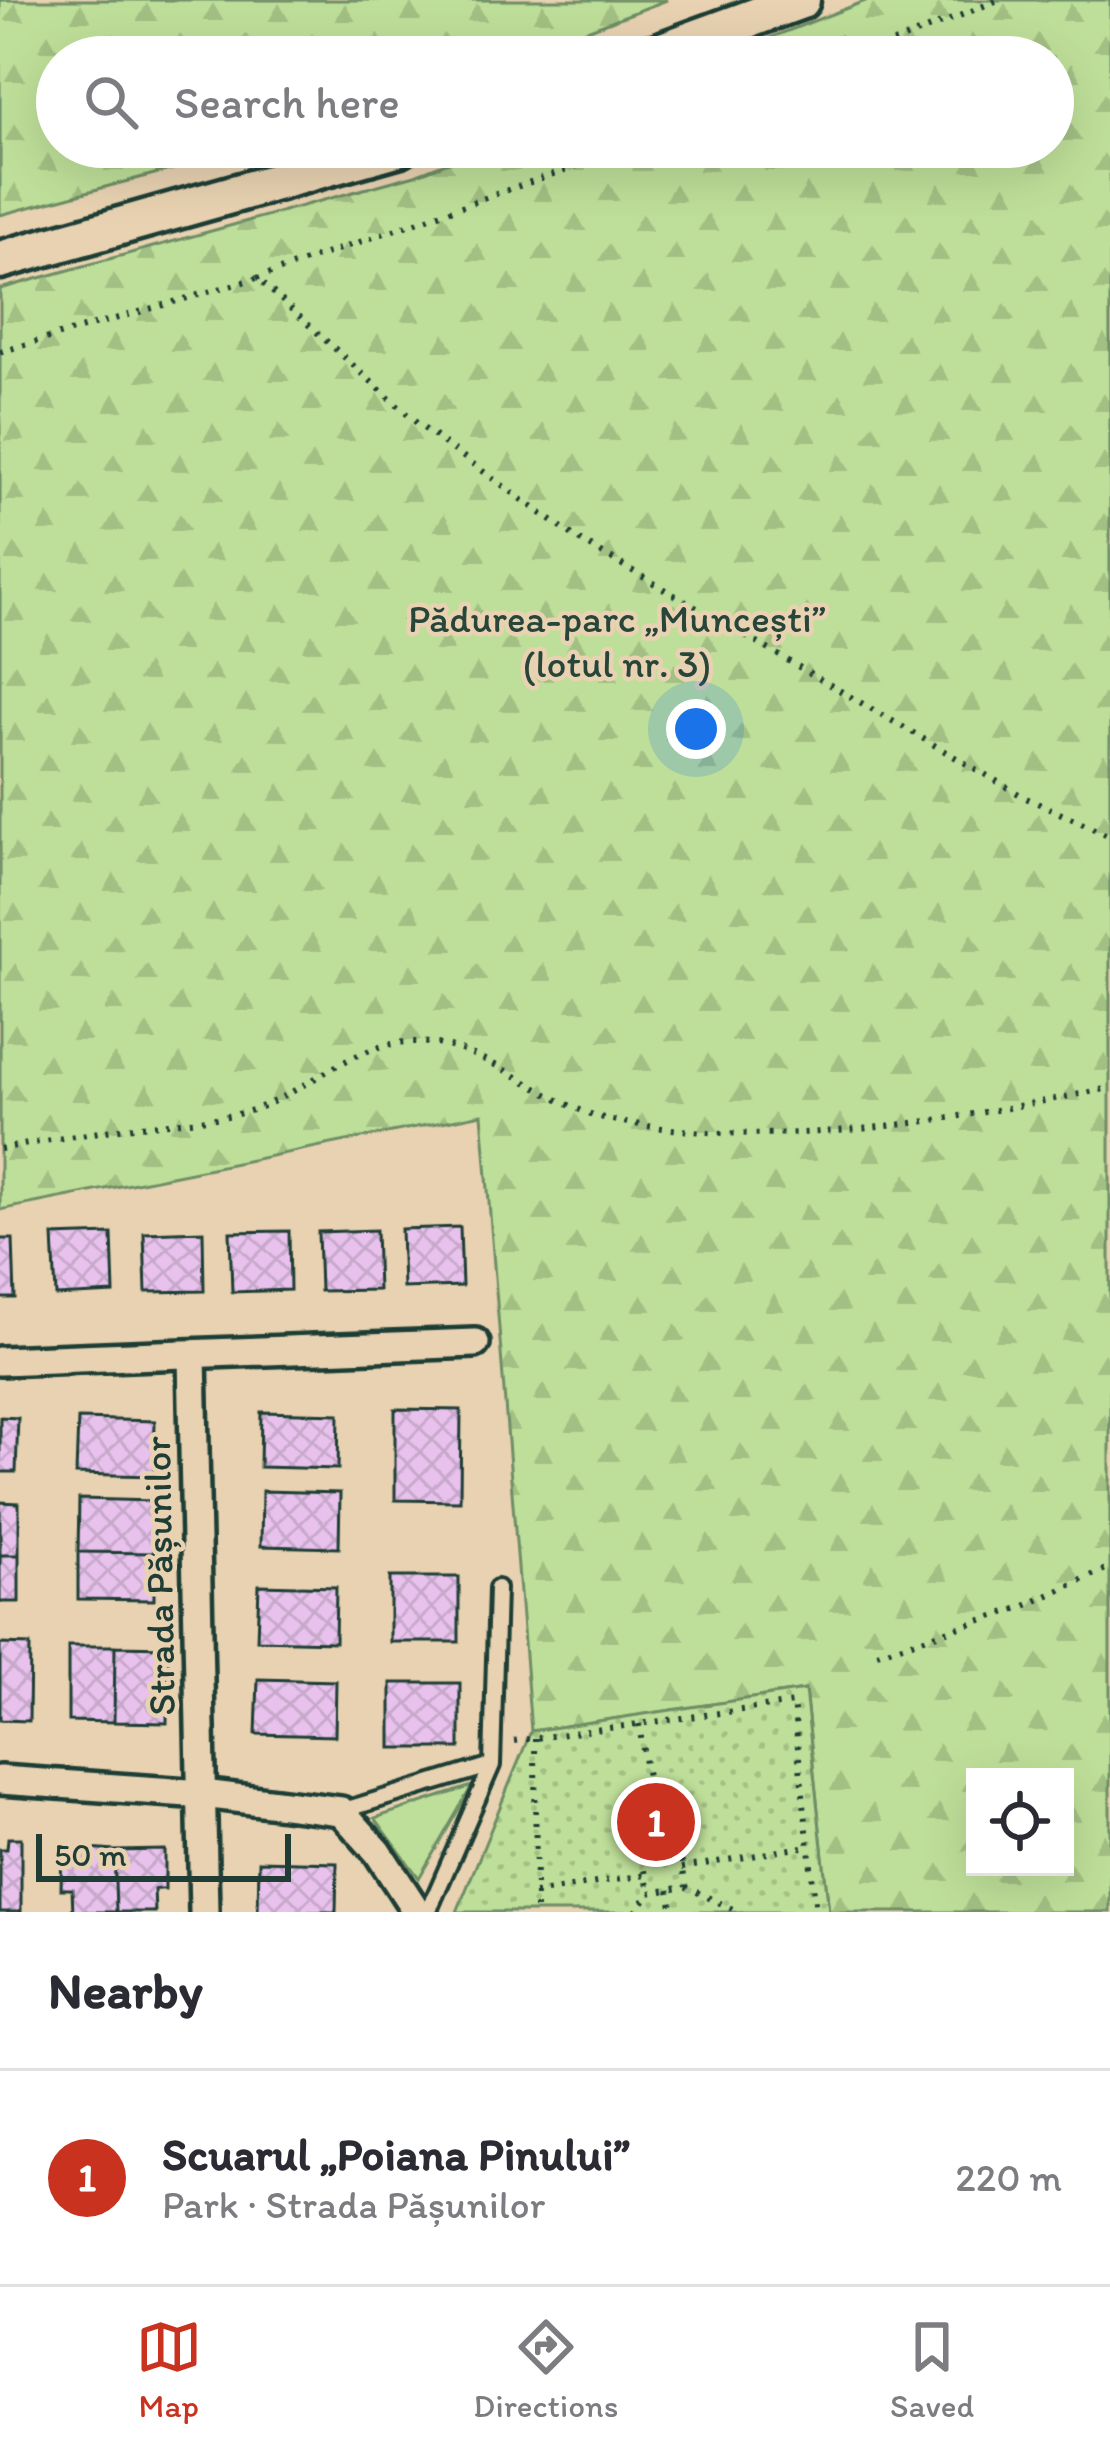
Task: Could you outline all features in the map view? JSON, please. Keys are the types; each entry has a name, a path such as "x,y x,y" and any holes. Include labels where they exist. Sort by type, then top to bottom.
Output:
{"street":[{"path":"703,36 801,0"},
{"path":"0,260 326,168"},
{"path":"0,1361 475,1342"},
{"name":"Strada Pășunilor","path":"192,1356 204,1912"},
{"path":"0,1780 203,1794 341,1811 378,1852 417,1912"}],"lane":[{"path":"428,1912 492,1766 497,1588"},
{"path":"341,1811 492,1766"}],"path":[{"path":"911,36 998,0"},
{"path":"0,352 256,278 570,168"},
{"path":"256,278 419,425 574,537 1024,797 1110,836"},
{"path":"0,1149 246,1112 355,1055 412,1042 463,1047 566,1104 615,1121 775,1135 836,1134 889,1122 925,1126 1110,1088"},
{"path":"877,1654 1024,1606 1110,1567"},
{"path":"493,1744 793,1702 816,1912"},
{"path":"639,1724 658,1850"},
{"path":"536,1738 536,1912"},
{"path":"636,1912 649,1893 642,1853 679,1847 686,1887"},
{"path":"682,1868 802,1847"},
{"path":"534,1893 646,1875"},
{"path":"649,1893 686,1887 739,1912"},
{"path":"669,1890 673,1912"}],"green space":[{"path":"0,0 667,0 571,36 36,36 36,168 177,168 0,215"},
{"name":"Pădurea-parc „Muncești” (lotul nr. 3)","path":"868,0 1110,0 1110,1912 829,1912 805,1690 531,1731 482,1114 0,1210 0,289 433,168 1074,168 1074,36 775,36"},
{"path":"805,1690 829,1912 457,1912 531,1731"},
{"path":"472,1786 419,1878 375,1818"}],"building":[{"path":"460,1227 462,1286 403,1288 401,1229"},
{"path":"376,1230 378,1290 320,1291 318,1232"},
{"path":"203,1231 204,1291 146,1292 144,1233"},
{"path":"289,1231 290,1290 232,1292 230,1232"},
{"path":"112,1234 114,1293 56,1296 53,1236"},
{"path":"0,1239 13,1239 15,1298 0,1298"},
{"path":"395,1409 461,1410 460,1501 395,1500"},
{"path":"261,1412 339,1414 338,1469 260,1467"},
{"path":"0,1417 18,1418 16,1472 0,1472"},
{"path":"78,1419 155,1421 154,1476 76,1474"},
{"path":"262,1491 340,1493 339,1548 261,1546"},
{"path":"79,1499 154,1501 154,1553 78,1552"},
{"path":"0,1502 19,1503 19,1555 0,1555"},
{"path":"78,1552 154,1553 154,1600 78,1599"},
{"path":"0,1555 19,1555 19,1602 0,1602"},
{"path":"390,1577 459,1577 459,1642 390,1642"},
{"path":"259,1585 336,1587 335,1642 257,1640"},
{"path":"0,1644 30,1645 29,1721 0,1720"},
{"path":"68,1646 115,1646 114,1722 68,1721"},
{"path":"115,1646 168,1647 167,1723 114,1722"},
{"path":"258,1679 336,1681 335,1736 256,1734"},
{"path":"391,1683 460,1683 460,1748 391,1748"},
{"path":"8,1838 21,1838 21,1912 0,1912 0,1849 7,1849"},
{"path":"62,1847 114,1851 116,1912 73,1912 72,1889 61,1889"},
{"path":"165,1850 165,1889 154,1889 155,1912 116,1912 114,1851"},
{"path":"259,1861 337,1863 336,1912 258,1912"}],"place":[{"name":"Scuarul „Poiana Pinului”","path":"656,1822"}]}
